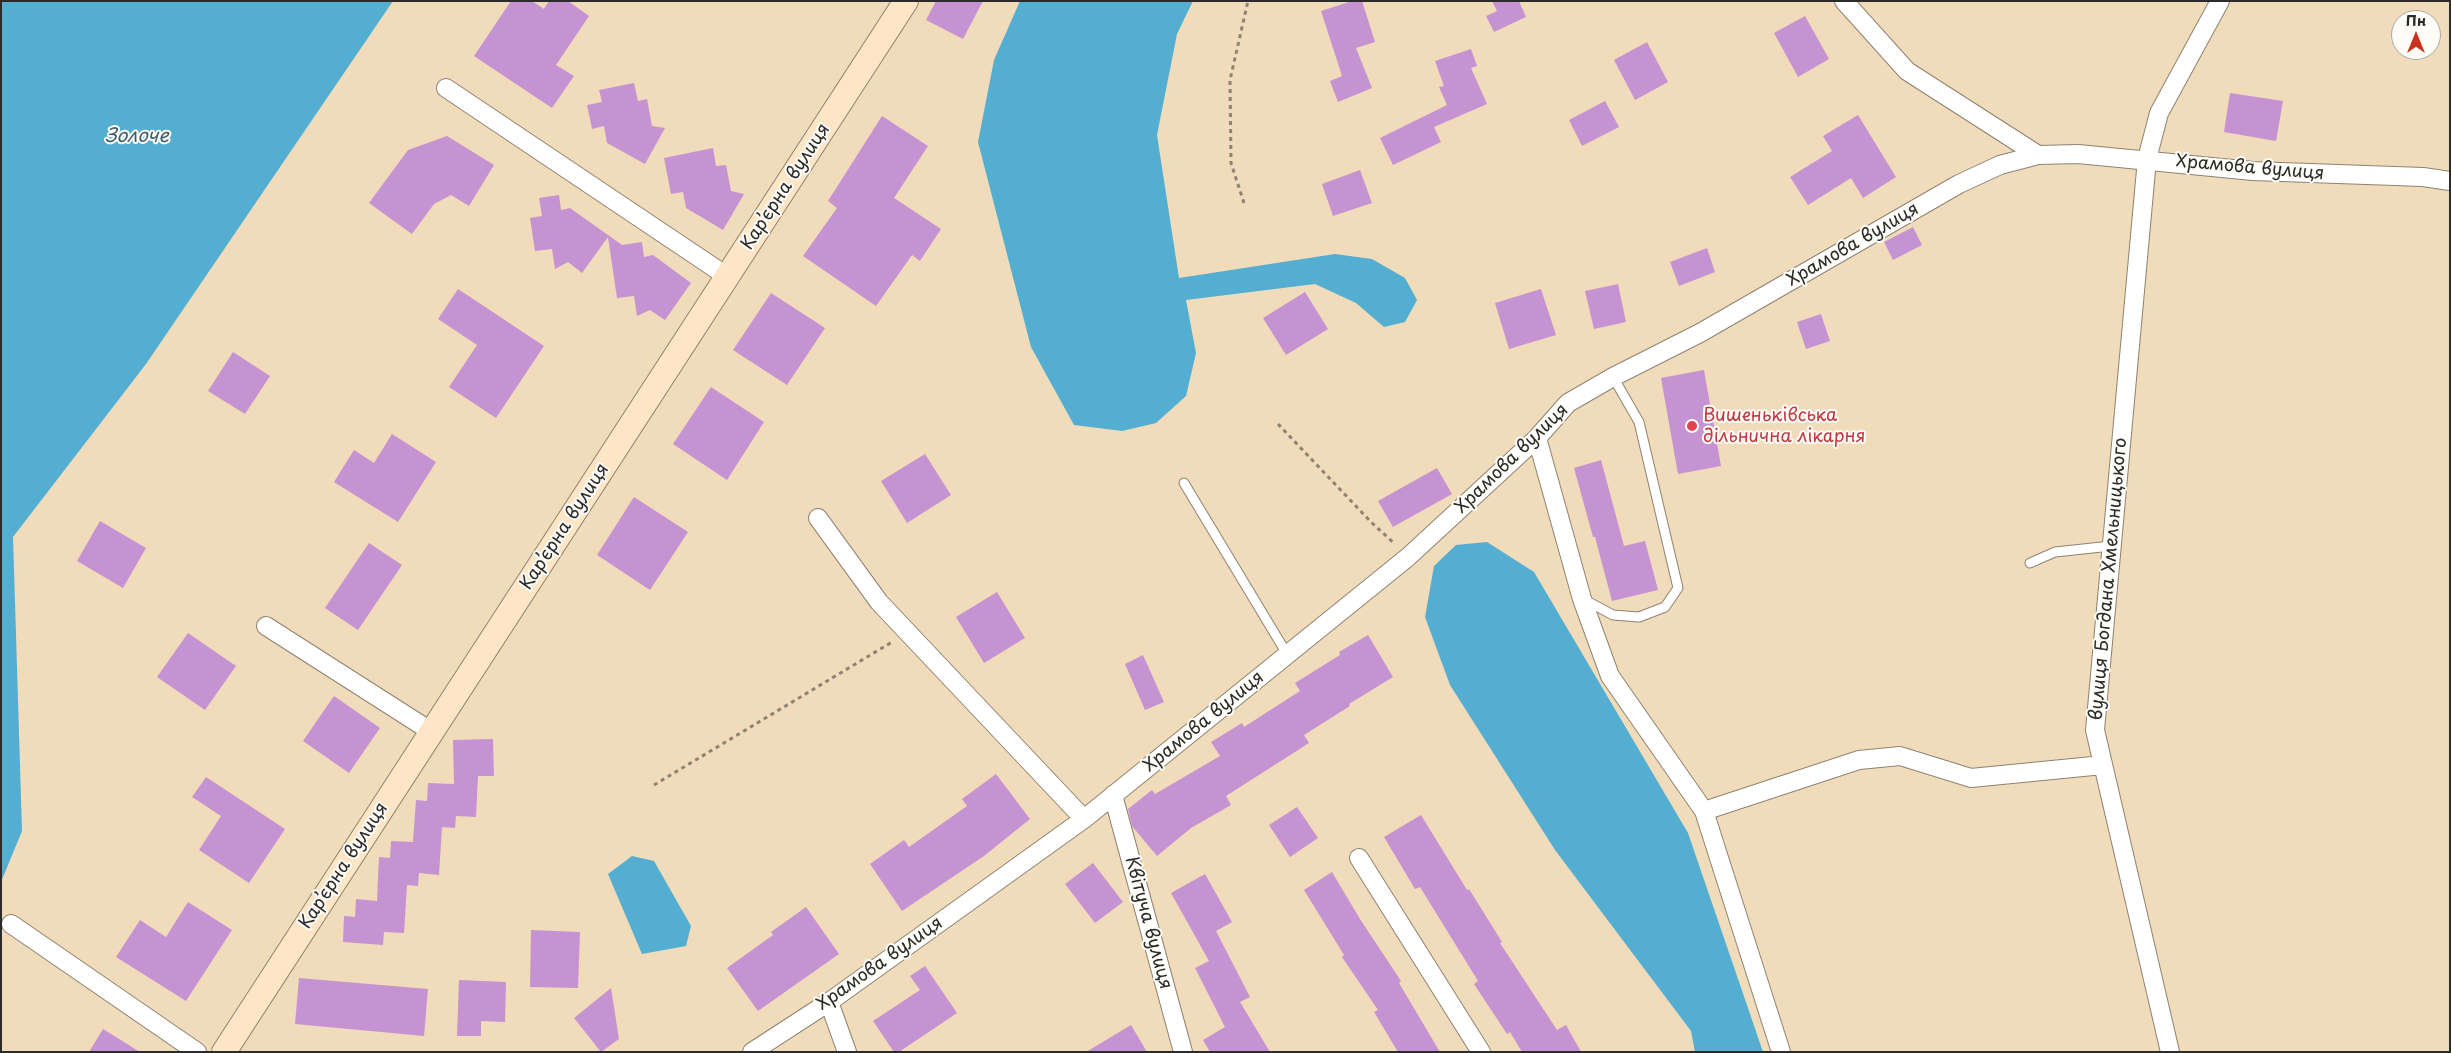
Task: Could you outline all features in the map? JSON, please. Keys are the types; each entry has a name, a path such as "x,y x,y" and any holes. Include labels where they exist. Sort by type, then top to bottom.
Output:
{"street":[{"name":"Карʼєрна вулиця","path":"224,1052 906,1"},
{"path":"1844,1 1907,71 2038,155"},
{"name":"вулиця Богдана Хмельницького","path":"2170,1052 2095,730 2147,159 2159,113 2220,1"},
{"path":"446,88 728,277"},
{"name":"Храмова вулиця","path":"752,1052 829,1002 1084,819 1408,556 1537,438 1568,403 1613,377 1700,333 1959,184 2000,165 2038,155 2078,154 2253,170 2423,177 2450,181"},
{"path":"1537,438 1582,599 1610,676 1704,811 1781,1052"},
{"path":"818,518 878,602 1084,819"},
{"path":"266,626 432,732"},
{"path":"1704,811 1859,760 1900,756 1971,778 2103,765"},
{"name":"Квітуча вулиця","path":"1113,795 1183,1052"},
{"path":"1359,858 1480,1052"},
{"path":"11,924 197,1052"},
{"path":"829,1002 846,1052"}],"lane":[{"path":"1582,599 1613,615 1639,617 1665,607 1678,588 1639,422 1613,377"},
{"path":"1184,484 1288,654"},
{"path":"2030,563 2055,552 2111,546"}],"path":[{"path":"1244,203 1231,163 1230,80 1248,1"},
{"path":"1278,424 1372,523 1408,556"},
{"path":"654,785 908,632"}],"water":[{"name":"Золоче","path":"1,1 393,1 146,364 13,537 22,831 1,882"},
{"path":"1020,1 1193,1 1177,34 1157,135 1179,278 1335,254 1372,259 1405,278 1417,300 1405,322 1384,327 1356,303 1315,284 1186,300 1196,353 1186,396 1156,423 1122,431 1074,425 1031,347 978,142 994,60"},
{"path":"1487,542 1534,572 1688,833 1763,1052 1695,1052 1691,1031 1555,850 1450,685 1425,617 1434,566 1456,545"},
{"path":"632,856 654,861 691,926 686,946 642,954 608,874"}],"building":[{"path":"511,1 532,1 544,9 549,1 568,1 589,16 556,65 574,76 552,108 474,56"},
{"path":"936,1 983,1 963,39 926,20"},
{"path":"1352,1 1362,1 1375,42 1356,48 1372,88 1338,102 1330,81 1342,76 1321,11"},
{"path":"1492,1 1519,1 1526,17 1494,32 1486,16 1497,11"},
{"path":"1805,16 1829,59 1798,77 1774,33"},
{"path":"1647,42 1668,82 1635,100 1614,60"},
{"path":"1471,49 1477,66 1471,68 1487,104 1434,127 1441,142 1393,165 1380,138 1447,105 1439,87 1444,86 1435,61"},
{"path":"634,83 638,101 647,99 652,126 665,128 645,164 607,143 604,126 592,129 587,105 602,102 599,90"},
{"path":"2230,93 2283,101 2276,141 2224,132"},
{"path":"1605,101 1619,127 1582,146 1569,120"},
{"path":"1858,115 1896,177 1863,198 1851,178 1808,205 1790,177 1832,151 1823,136"},
{"path":"882,116 928,146 894,198 941,229 920,261 912,255 876,306 803,256 837,208 828,201"},
{"path":"447,136 494,165 469,206 451,195 434,204 412,234 369,203 408,150"},
{"path":"713,148 716,166 726,165 731,191 744,194 723,230 686,208 683,192 671,194 664,158"},
{"path":"1360,170 1372,203 1333,216 1322,184"},
{"path":"559,195 561,210 570,208 622,245 642,242 644,257 653,255 691,283 665,320 650,310 637,316 634,296 617,298 608,237 582,273 568,262 555,269 552,249 535,251 530,218 542,216 539,198"},
{"path":"1913,227 1922,245 1893,260 1884,242"},
{"path":"1707,248 1715,272 1679,286 1670,262"},
{"path":"1618,284 1626,322 1594,329 1585,291"},
{"path":"458,289 544,346 496,418 449,387 477,345 438,319"},
{"path":"1541,289 1556,335 1509,349 1495,303"},
{"path":"1305,292 1328,329 1286,355 1263,318"},
{"path":"771,293 825,328 787,385 733,350"},
{"path":"1821,314 1830,341 1806,349 1797,322"},
{"path":"233,352 270,376 245,414 208,391"},
{"path":"1704,370 1721,466 1678,474 1661,378"},
{"path":"711,387 764,422 727,480 673,444"},
{"path":"392,434 436,462 398,522 334,482 354,450 374,463"},
{"path":"925,454 951,495 907,523 881,481"},
{"path":"1601,460 1624,546 1645,541 1658,590 1612,601 1574,468"},
{"path":"1437,468 1452,494 1393,527 1378,501"},
{"path":"634,497 688,532 650,590 597,555"},
{"path":"100,521 146,548 123,588 77,561"},
{"path":"369,543 402,565 358,630 325,608"},
{"path":"997,592 1025,638 984,663 956,617"},
{"path":"188,633 236,666 205,710 157,677"},
{"path":"1368,635 1393,677 1304,735 1309,743 1226,796 1231,805 1191,828 1157,856 1132,826 1128,809 1152,790 1155,794 1220,756 1211,742 1242,723 1244,727 1300,691 1295,683 1340,655 1339,652"},
{"path":"1143,655 1164,702 1145,710 1125,664"},
{"path":"334,696 380,728 349,773 303,741"},
{"path":"493,739 494,776 478,776 476,817 456,816 455,828 442,827 439,875 419,873 418,886 407,885 404,933 384,932 383,945 343,942 344,916 355,917 356,899 377,901 379,857 390,858 391,841 413,842 416,800 427,801 428,783 454,784 453,740"},
{"path":"996,774 1030,819 984,856 902,911 870,864 904,840 909,847 967,806 962,799"},
{"path":"206,777 285,829 249,883 199,850 221,816 192,797"},
{"path":"1297,807 1318,838 1290,857 1269,825"},
{"path":"1421,815 1467,890 1469,889 1502,942 1500,943 1557,1030 1566,1025 1581,1052 1522,1052 1510,1032 1507,1034 1474,984 1478,981 1420,887 1415,889 1384,837"},
{"path":"1093,863 1123,902 1095,923 1065,884"},
{"path":"1332,872 1401,981 1399,983 1440,1052 1398,1052 1374,1012 1378,1010 1342,957 1344,955 1304,890"},
{"path":"1205,874 1232,922 1216,931 1250,997 1240,1002 1270,1052 1210,1052 1203,1040 1225,1027 1195,968 1209,961 1171,893"},
{"path":"188,902 232,930 186,1001 116,957 140,920 166,937"},
{"path":"806,907 839,954 758,1011 727,968 773,935 771,932"},
{"path":"531,930 580,932 578,988 530,987"},
{"path":"925,966 957,1013 899,1052 894,1052 873,1021 920,990 910,976"},
{"path":"299,978 428,989 424,1036 295,1024"},
{"path":"459,980 506,982 505,1022 481,1021 481,1036 457,1036"},
{"path":"611,988 619,1039 601,1052 574,1018"},
{"path":"1131,1025 1147,1052 1086,1052"},
{"path":"103,1029 140,1052 89,1052"}],"place":[{"name":"Вишеньківська дільнична лікарня","path":"1692,426"}]}
